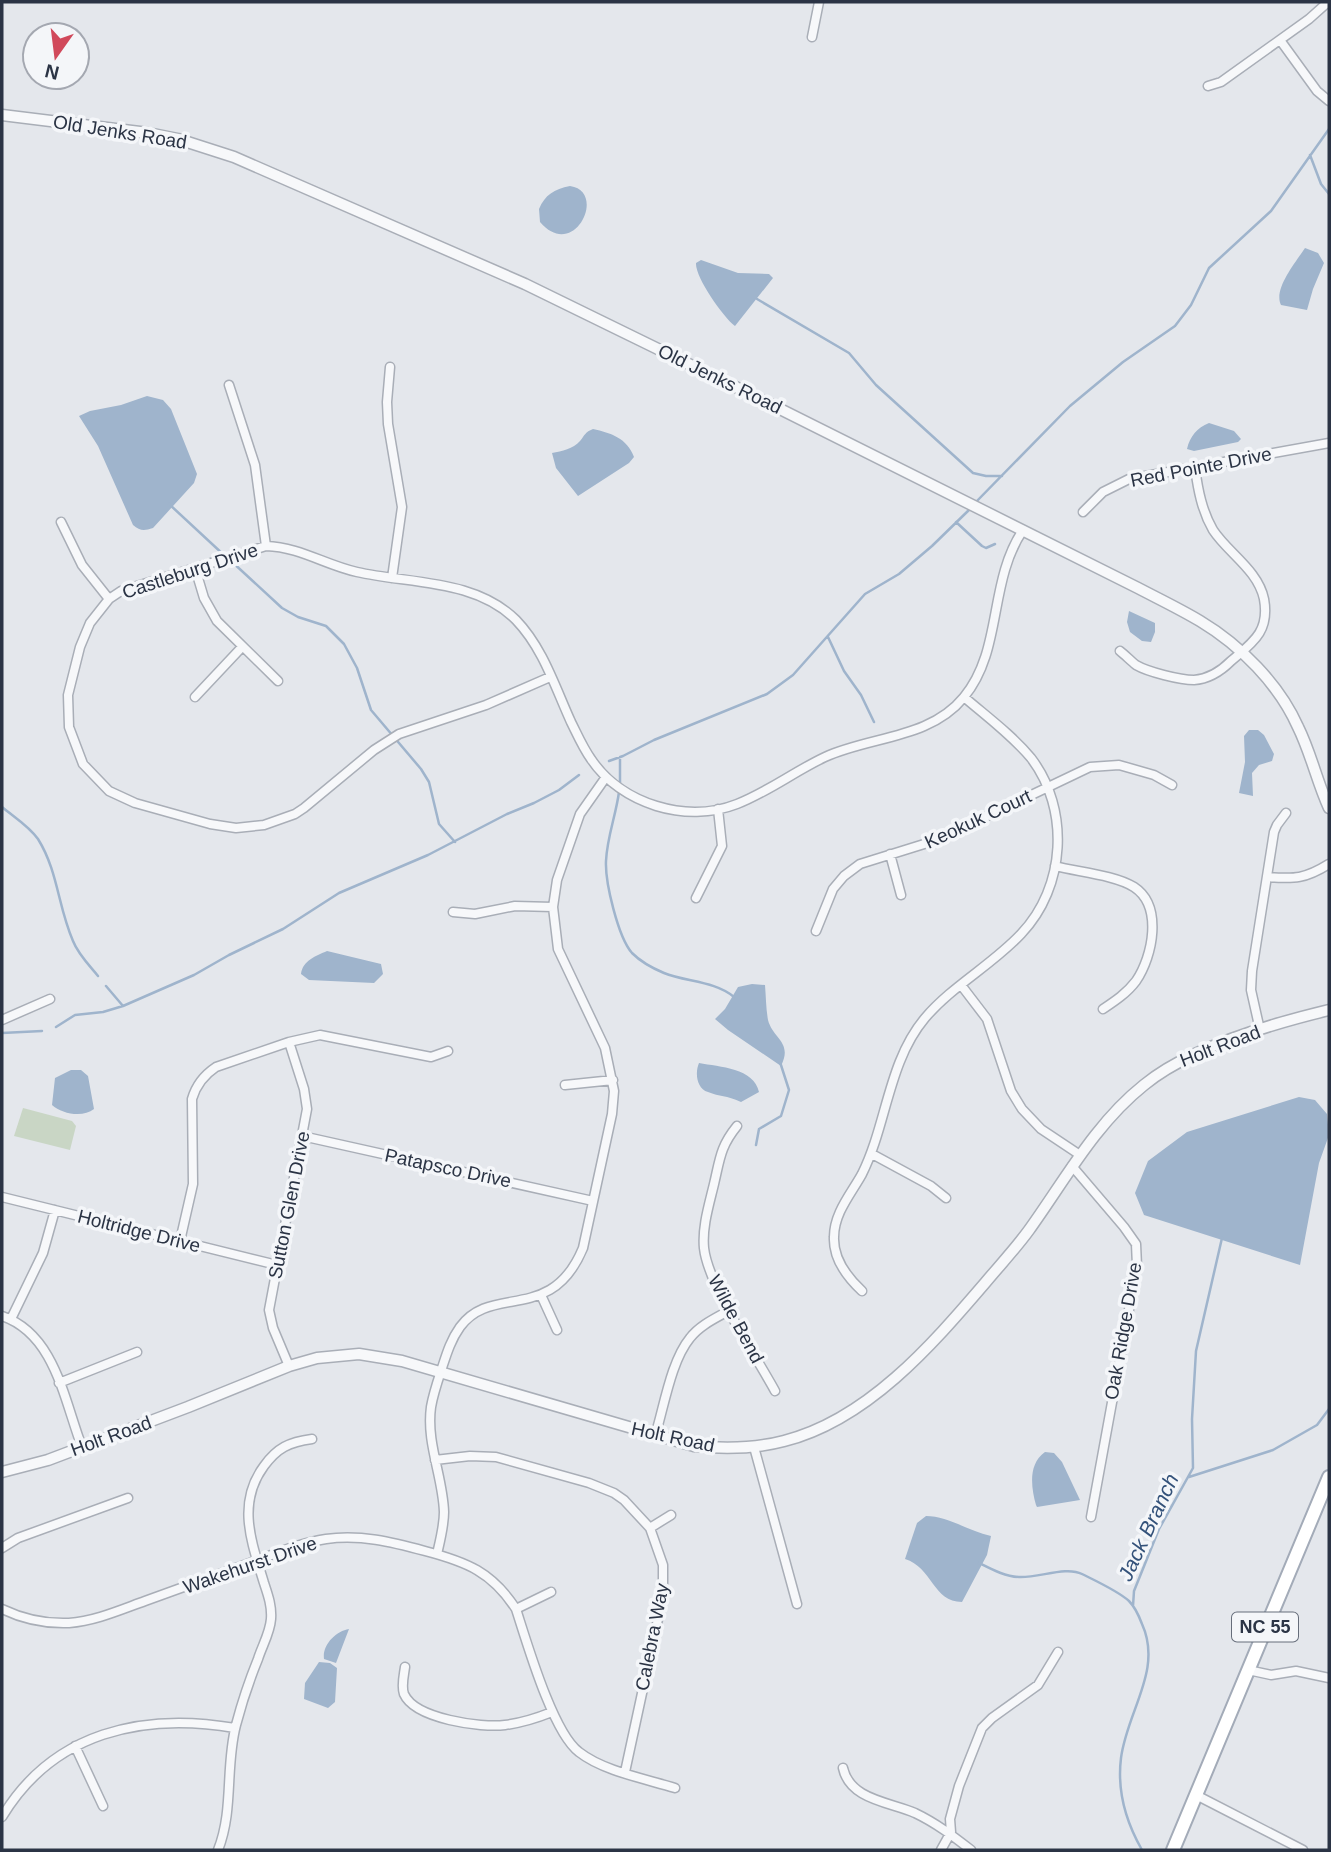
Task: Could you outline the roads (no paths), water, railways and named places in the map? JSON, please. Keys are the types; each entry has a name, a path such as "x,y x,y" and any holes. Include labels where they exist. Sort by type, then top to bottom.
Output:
{"main road":[{"name":"NC 55","path":"1173,1850 1328,1483"}],"street":[{"path":"812,37 820,2"},
{"path":"1208,86 1222,82 1328,2"},
{"path":"1280,40 1317,90 1329,101"},
{"name":"Old Jenks Road","path":"2,115 148,133 178,139 234,157 525,284 1023,530 1200,621 1263,674 1291,713 1299,727 1329,808"},
{"path":"390,367 388,424 402,507 392,578"},
{"path":"229,385 255,465 266,546"},
{"name":"Red Pointe Drive","path":"1083,513 1103,492 1119,483 1329,443"},
{"path":"1120,651 1142,667 1192,680 1218,673 1251,646 1259,633 1264,619 1264,601 1258,584 1218,537 1207,518 1200,500 1195,468"},
{"path":"61,523 82,565 109,599"},
{"name":"Castleburg Drive","path":"550,677 486,705 400,734 374,750 295,814 264,825 222,827 122,798 109,791 90,773 75,748 69,727 68,695 84,636 98,610 109,599 136,585 266,546 295,549 345,569 459,589 487,600 514,619 529,635 539,652 580,741 606,777 637,798 662,807 688,811 718,809 746,800 825,757 924,727 946,715 964,697 982,666 1002,575 1008,556 1023,530"},
{"path":"195,568 210,610 217,621 278,681"},
{"path":"195,698 242,647"},
{"path":"862,1291 850,1280 841,1266 834,1247 834,1238 839,1214 872,1154 897,1069 911,1038 927,1015 1010,946 1031,922 1049,892 1055,866 1058,847 1057,822 1048,787 1017,743 964,697"},
{"name":"Keokuk Court","path":"816,931 828,896 844,876 869,860 937,840 1090,767 1110,765 1145,772 1171,785"},
{"path":"437,1554 444,1517 430,1419 433,1398 452,1340 469,1318 481,1310 541,1296 560,1283 573,1269 583,1248 612,1114 613,1080 605,1048 558,949 553,907 557,880 580,814 606,777"},
{"path":"696,898 722,846 718,809"},
{"path":"1260,1030 1251,986 1274,832 1286,813"},
{"path":"890,854 901,895"},
{"path":"1267,877 1298,878 1310,875 1329,864"},
{"path":"1055,866 1124,883 1141,892 1150,906 1151,930 1141,971 1129,989 1103,1009"},
{"path":"453,912 475,914 515,906 553,907"},
{"path":"961,985 987,1019 1012,1091 1022,1109 1041,1129 1080,1155"},
{"path":"2,1020 50,999"},
{"name":"Holt Road","path":"2,1472 48,1460 289,1366 317,1357 359,1354 402,1361 694,1446 754,1447 796,1437 828,1423 864,1401 909,1365 964,1307 1022,1239 1080,1155 1123,1103 1164,1070 1197,1053 1260,1030 1329,1010"},
{"path":"180,1241 193,1184 191,1107 196,1088 216,1067 289,1042 320,1035 431,1057 448,1051"},
{"name":"Sutton Glen Drive","path":"289,1042 306,1099 302,1136 270,1300 270,1318 289,1366"},
{"path":"565,1085 613,1080"},
{"name":"Wilde Bend","path":"737,1126 724,1142 704,1234 708,1268 775,1391"},
{"name":"Patapsco Drive","path":"302,1136 593,1200"},
{"path":"872,1154 931,1186 946,1198"},
{"name":"Oak Ridge Drive","path":"1072,1166 1136,1244 1137,1266 1091,1517"},
{"name":"Holtridge Drive","path":"2,1197 277,1265"},
{"path":"11,1319 43,1253 55,1210"},
{"path":"541,1296 557,1330"},
{"path":"655,1436 684,1346 697,1331 730,1310"},
{"path":"2,1315 22,1325 39,1340 59,1383 82,1447"},
{"path":"59,1383 137,1352"},
{"path":"218,1850 228,1814 235,1728 271,1623 269,1598 249,1532 247,1511 256,1480 267,1462 281,1447 312,1439"},
{"path":"754,1447 797,1604"},
{"name":"Calebra Way","path":"435,1460 470,1456 496,1457 589,1483 624,1500 650,1528 663,1565 663,1596 625,1772"},
{"path":"2,1548 18,1538 128,1498"},
{"path":"650,1528 671,1515"},
{"name":"Wakehurst Drive","path":"2,1609 45,1622 88,1620 312,1542 348,1537 378,1539 437,1554 465,1563 488,1576 501,1588 516,1609 552,1712 561,1732 576,1751 596,1763 675,1788"},
{"path":"516,1609 551,1592"},
{"path":"941,1850 951,1832 950,1819 959,1786 982,1728 992,1717 1038,1685 1058,1652"},
{"path":"405,1667 402,1690 406,1698 421,1711 478,1724 503,1725 552,1712"},
{"path":"1248,1670 1271,1675 1296,1671 1329,1678"},
{"path":"2,1817 32,1777 75,1746 106,1733 140,1725 183,1722 235,1728"},
{"path":"75,1746 103,1807"},
{"path":"843,1768 849,1782 866,1796 915,1813 951,1832 971,1850"},
{"path":"1196,1795 1303,1850"}],"water":[{"path":"570,186 581,191 586,199 582,221 574,230 564,234 553,232 540,222 539,209 551,193"},
{"path":"1305,248 1318,253 1324,263 1307,310 1281,305 1279,299 1287,276"},
{"path":"701,260 738,273 769,274 773,278 735,326 705,287 696,263"},
{"path":"147,396 163,400 171,409 197,474 194,483 153,528 145,530 133,525 98,446 79,416"},
{"path":"1209,423 1234,431 1241,439 1238,442 1194,451 1187,449 1195,433"},
{"path":"593,429 618,437 634,457 578,496 556,468 552,453 574,446"},
{"path":"1129,611 1155,623 1151,642 1142,641 1130,632 1127,622"},
{"path":"1249,730 1258,730 1264,735 1274,754 1272,761 1259,765 1252,773 1253,796 1239,793 1245,762 1244,736"},
{"path":"327,951 381,964 383,974 374,983 309,980 301,974 307,962"},
{"path":"765,985 768,1020 785,1051 781,1066 715,1019 725,1009 738,987"},
{"path":"699,1063 743,1073 756,1084 759,1092 741,1102 708,1092 701,1087 698,1079"},
{"path":"71,1070 81,1070 88,1076 94,1109 89,1112 73,1114 52,1105 55,1078"},
{"path":"1299,1097 1315,1100 1327,1114 1329,1135 1319,1163 1300,1265 1144,1215 1135,1193 1148,1161 1187,1132"},
{"path":"1045,1452 1054,1453 1062,1462 1080,1500 1037,1507 1033,1491 1033,1469"},
{"path":"926,1516 942,1518 991,1536 987,1555 962,1602 952,1600 938,1591 921,1569 905,1559 917,1523"},
{"path":"349,1629 336,1663 324,1659 325,1649 331,1640"},
{"path":"319,1662 330,1663 337,1668 335,1702 328,1708 304,1699 305,1683"}],"waterway":[{"path":"974,504 1070,406 1123,362 1175,326 1191,305 1209,268 1271,211 1329,129"},
{"path":"1310,155 1321,184 1329,194"},
{"path":"757,299 849,353 876,385 973,473 1002,476"},
{"path":"169,504 225,556"},
{"path":"609,761 767,694 793,675 865,594 899,574 970,509"},
{"path":"956,522 982,546 986,548 995,544"},
{"path":"230,560 282,608 298,617 326,626 344,644 357,668 371,710 421,769 429,782 439,824 455,842"},
{"path":"828,637 844,671 861,695 874,722"},
{"path":"620,757 620,785"},
{"path":"56,1027 75,1015 103,1012 123,1006 194,975 283,929 339,893 428,855 534,803 559,790 579,775"},
{"path":"619,792 608,843 606,870 613,909 627,945 635,956 655,969 718,988 734,997"},
{"path":"2,807 26,826 45,851 73,941 98,976"},
{"path":"106,986 123,1006"},
{"path":"2,1033 42,1031"},
{"path":"756,1145 759,1129 781,1116 789,1090 780,1062"},
{"name":"Jack Branch","path":"1133,1606 1134,1591 1159,1529 1193,1468 1192,1419 1196,1351 1222,1238"},
{"path":"1189,1477 1273,1450 1317,1425 1329,1409"},
{"name":"Jack Branch","path":"979,1563 1014,1577 1076,1572 1119,1594 1135,1609 1147,1641 1148,1658 1142,1691 1124,1741 1120,1782 1127,1817 1142,1850"}]}
